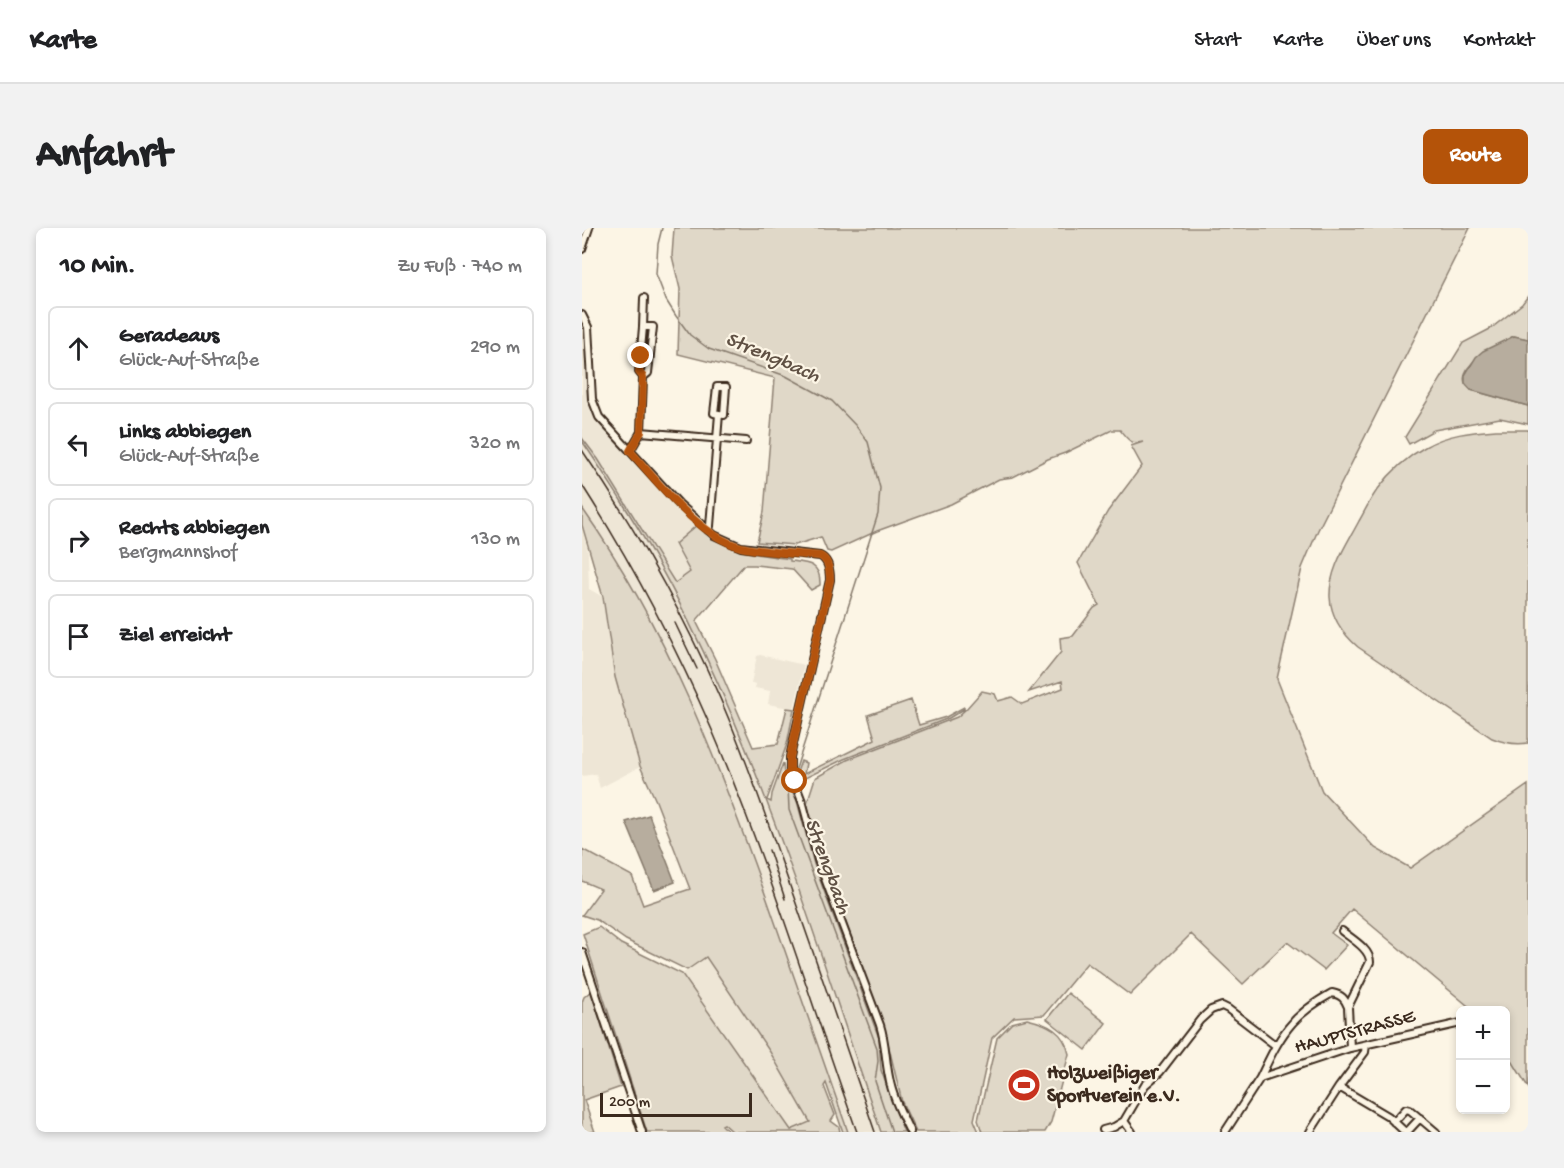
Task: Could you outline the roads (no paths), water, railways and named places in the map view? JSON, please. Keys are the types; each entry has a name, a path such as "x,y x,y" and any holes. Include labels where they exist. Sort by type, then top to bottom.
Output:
{"street":[{"path":"582,249 589,228"},
{"path":"630,451 641,432 643,377 648,373 653,327 643,327 644,298"},
{"path":"582,315 588,327 592,399 599,417 679,504 721,539 741,547 820,556 828,566 830,580 790,757 790,770 803,804 818,860 882,1032 888,1057 889,1078 909,1132"},
{"path":"708,530 719,414"},
{"path":"641,432 746,441"},
{"path":"1342,931 1370,957 1370,962 1348,1007 1350,1048"},
{"path":"582,952 642,1132"},
{"name":"HAUPTSTRASSE","path":"1225,1132 1260,1078 1275,1045 1297,1016 1332,993 1339,994 1345,999 1348,1007"},
{"path":"1103,1130 1124,1121 1145,1085 1160,1072 1185,1037 1211,1010 1222,1006 1228,1009 1275,1045"},
{"name":"HAUPTSTRASSE","path":"1260,1078 1350,1048 1456,1024"},
{"path":"1310,1132 1365,1052 1365,1045"},
{"path":"1339,1087 1388,1116 1404,1131 1408,1131 1420,1118"},
{"path":"1394,1122 1406,1109 1436,1132"},
{"path":"1124,1121 1132,1132"}],"waterway":[{"name":"Strengbach","path":"662,228 658,244 656,274 666,300 690,335 709,349 786,376 832,401 868,442 880,488 878,514 794,775"},
{"name":"Strengbach","path":"792,779 788,787 789,810 877,1048 875,1081 892,1132"}],"railway":[{"path":"582,450 646,551 701,656 717,692 759,796 875,1132"},
{"path":"582,485 652,605 712,730 752,829 857,1132"},
{"path":"675,623 697,669"},
{"path":"769,850 785,899"}],"place":[{"name":"Holzweißiger Sportverein e.V.","path":"1024,1085"}]}
